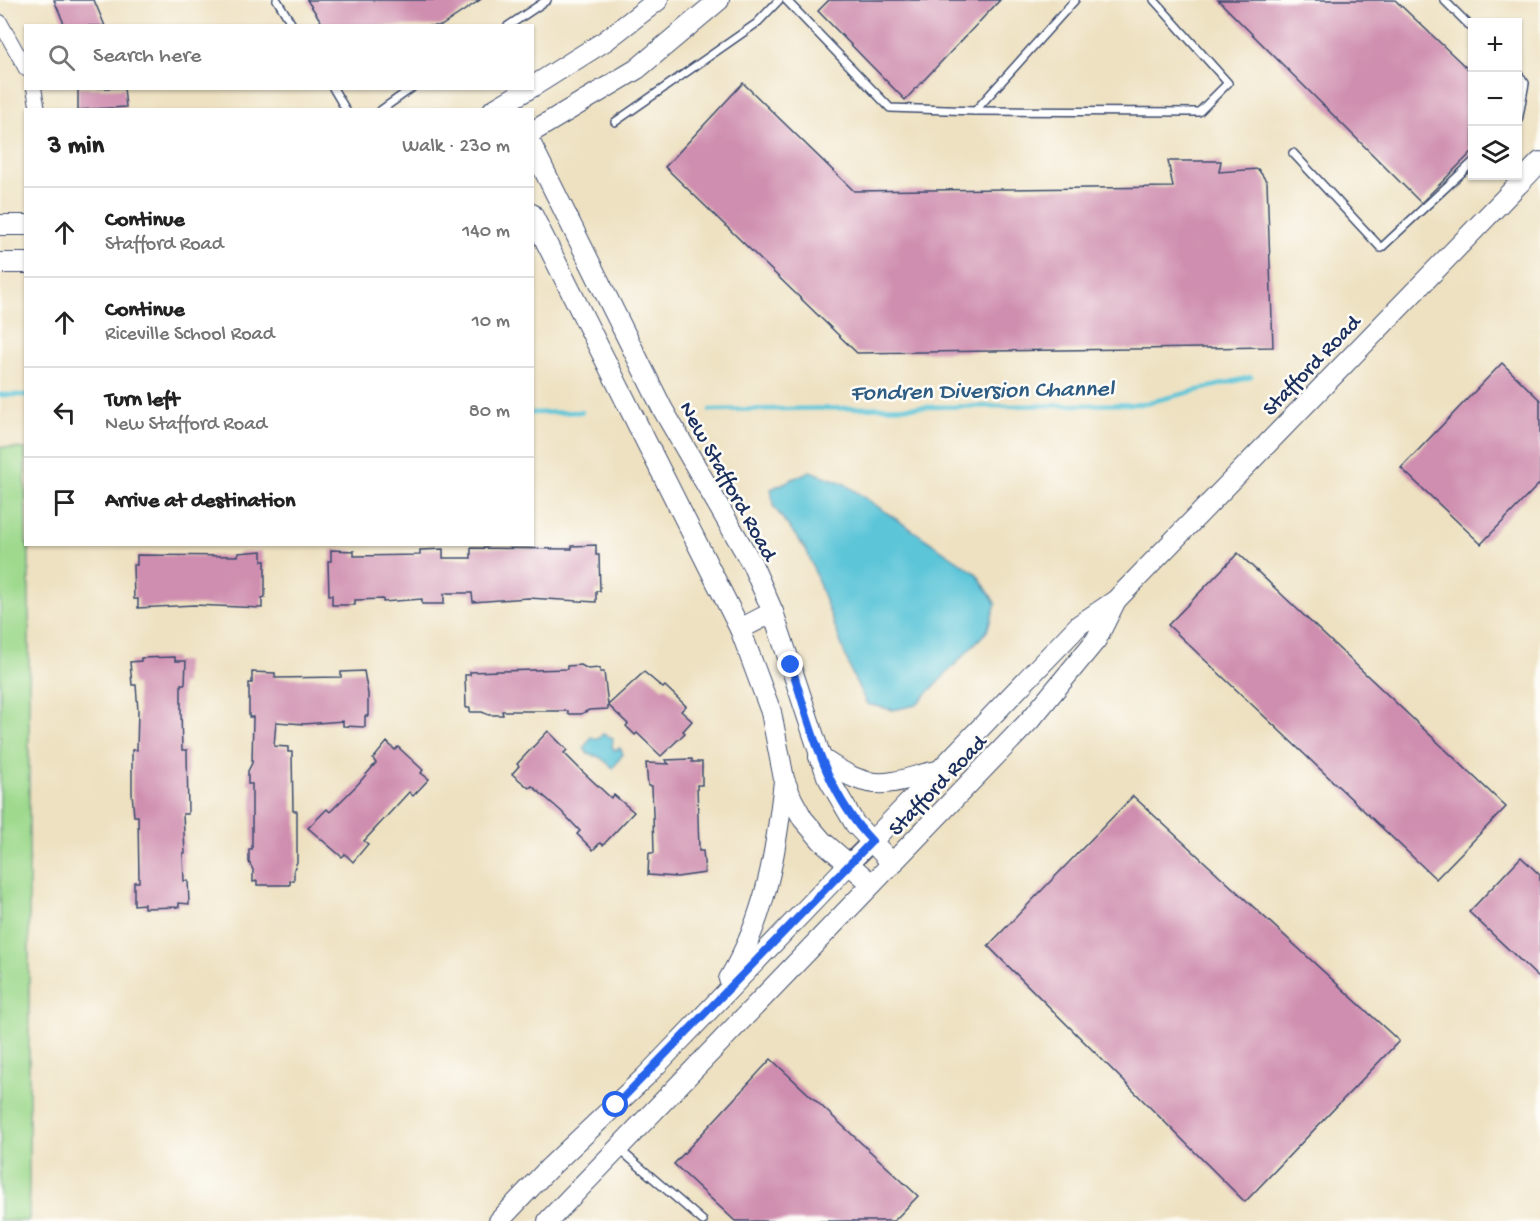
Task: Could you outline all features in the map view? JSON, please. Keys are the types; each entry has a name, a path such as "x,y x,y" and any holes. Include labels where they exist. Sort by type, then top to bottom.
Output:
{"main road":[{"path":"534,86 605,41 658,0"},
{"path":"534,131 637,69 719,0"},
{"path":"496,108 528,90"},
{"name":"New Stafford Road","path":"534,150 662,408 752,564 773,612 819,757 839,798 855,824 893,864"},
{"name":"Stafford Road","path":"872,841 1079,625 1116,600 1540,162"},
{"path":"534,218 740,629 771,712 784,779 803,819 822,841 872,884"},
{"path":"0,225 24,225"},
{"path":"0,263 24,263"},
{"name":"Stafford Road","path":"548,1221 1031,719 1096,640 1116,600"},
{"path":"740,629 773,612"},
{"path":"819,757 861,781 876,784 939,771"},
{"path":"713,1007 747,948 763,902 772,870 784,779"},
{"path":"502,1217 713,1007 849,864"}],"street":[{"path":"0,22 24,65"},
{"path":"34,90 38,108"},
{"path":"849,864 872,841"}],"lane":[{"path":"278,0 293,24"},
{"path":"511,24 547,0"},
{"path":"615,122 757,23 779,0"},
{"path":"786,0 890,108 975,111 1199,112 1228,83 1154,0"},
{"path":"975,111 1075,0"},
{"path":"1444,0 1468,23"},
{"path":"1522,79 1525,83 1522,99"},
{"path":"334,90 345,108"},
{"path":"384,108 409,90"},
{"path":"1293,153 1381,248 1468,168"},
{"path":"619,1149 703,1221"}],"green space":[{"path":"0,447 24,449 24,546 29,546 29,1221 0,1221"}],"water":[{"path":"810,471 843,483 977,574 996,604 987,631 916,705 893,710 867,704 853,676 807,551 774,507 771,489"},
{"path":"603,734 613,738 612,747 615,750 620,748 623,754 613,768 600,757 588,754 584,748 591,737 598,739"}],"building":[{"path":"54,0 94,0 104,24 64,24"},
{"path":"307,0 480,0 444,24 323,24"},
{"path":"829,0 1000,0 905,100 818,11"},
{"path":"1218,0 1395,0 1468,69 1468,156 1421,203"},
{"path":"743,83 854,191 1173,187 1168,161 1221,161 1219,172 1258,169 1267,182 1273,347 857,353 665,167"},
{"path":"78,90 124,90 126,107 78,108"},
{"path":"1502,363 1540,400 1540,483 1481,544 1401,468"},
{"path":"596,545 596,555 599,555 600,591 596,591 596,602 528,598 473,602 472,593 447,593 444,594 444,604 422,604 422,599 383,602 383,599 355,600 355,605 332,605 332,595 329,595 328,561 331,561 331,550 354,551 354,556 420,555 420,550 443,549 443,558 471,558 471,548 572,549 572,546"},
{"path":"262,551 262,561 265,561 265,597 262,598 262,608 194,605 138,608 138,599 134,599 133,565 137,565 137,555 238,556 238,553"},
{"path":"1238,553 1506,807 1436,879 1168,625"},
{"path":"175,657 175,661 186,661 185,684 181,684 181,711 182,750 187,750 188,814 183,814 185,853 183,853 184,881 188,881 189,904 179,903 179,907 144,908 144,904 134,905 134,882 139,882 138,816 134,816 132,750 137,750 138,711 136,685 132,685 130,662 141,661 141,658"},
{"path":"581,665 588,669 600,668 600,672 604,672 608,709 589,710 581,714 568,714 568,711 502,711 503,715 489,715 482,712 470,712 470,708 466,708 465,675 470,675 470,672 567,669 567,666"},
{"path":"364,671 368,694 368,716 365,716 365,727 343,726 343,721 304,724 276,722 274,746 288,747 288,752 292,752 293,811 297,811 297,862 294,869 294,881 290,881 290,885 257,885 257,881 253,882 253,870 249,862 249,849 252,849 252,784 248,784 248,771 252,763 253,717 249,717 249,683 252,683 252,672 275,673 275,678 341,677 341,672"},
{"path":"644,672 663,688 665,686 686,706 681,711 692,721 683,731 685,733 661,756 637,733 635,735 626,726 628,724 608,705"},
{"path":"548,731 567,750 564,753 583,772 611,798 614,795 634,812 603,845 600,843 593,850 577,834 580,831 561,811 532,786 529,788 512,774 519,766 517,764"},
{"path":"387,742 395,750 398,747 423,770 421,773 429,779 413,796 409,792 364,841 368,844 353,862 345,854 342,857 308,828 327,809 330,812 358,784 376,763 373,759"},
{"path":"692,759 692,762 702,762 702,785 697,785 699,851 703,851 705,873 677,877 648,875 649,853 654,853 652,786 648,786 646,763 669,764 665,760"},
{"path":"1133,796 1399,1041 1245,1202 988,946"},
{"path":"1521,857 1540,875 1540,979 1469,912"},
{"path":"771,1059 918,1196 894,1221 735,1221 674,1164"}],"waterway":[{"name":"Fondren Diversion Channel","path":"710,410 1142,404 1251,377"},
{"name":"Fondren Diversion Channel","path":"0,395 24,395"},
{"name":"Fondren Diversion Channel","path":"534,413 582,412"}],"route":[{"path":"616,1105 872,841 855,824 827,776 791,665"}]}
